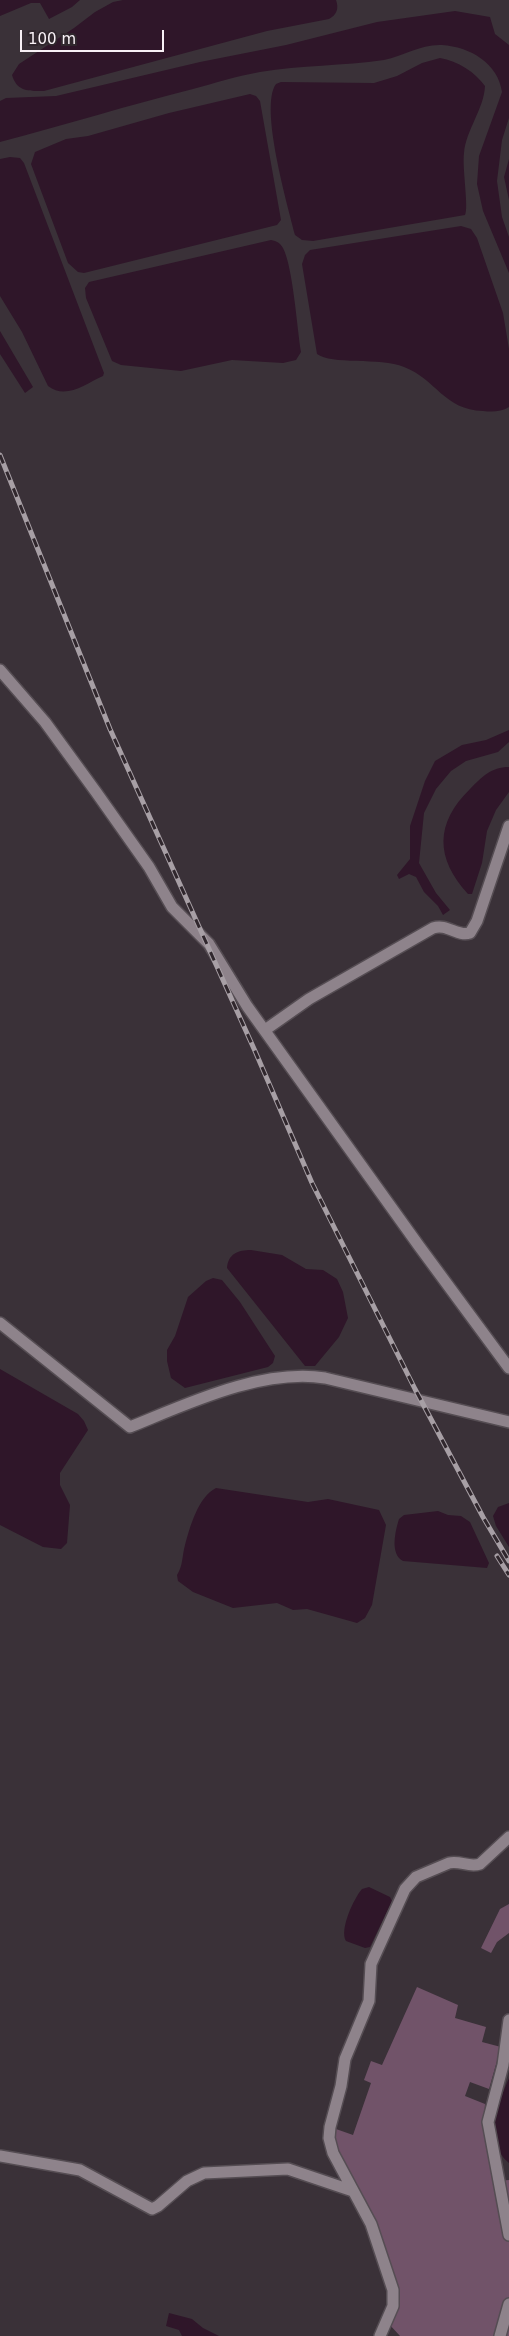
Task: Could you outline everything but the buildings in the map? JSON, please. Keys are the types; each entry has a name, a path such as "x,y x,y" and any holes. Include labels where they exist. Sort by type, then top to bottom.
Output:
{"street":[{"path":"0,670 45,722 96,792 149,867 172,907 199,931 209,944 242,998 424,1254 509,1368"},
{"path":"265,1030 309,999 433,928 443,926 463,934 470,933 476,921 509,826"},
{"path":"0,1323 130,1427 202,1398 272,1378 301,1375 324,1378 509,1422"},
{"path":"380,2336 393,2306 393,2290 370,2224 333,2153 330,2138 345,2059 369,2001 371,1964 405,1889 416,1877 454,1862 470,1866 480,1864 509,1837"},
{"path":"509,2020 503,2065 488,2122 509,2234"},
{"path":"0,2156 80,2170 152,2208 158,2206 187,2181 204,2173 288,2169 353,2191"},
{"path":"500,2336 509,2304"}],"shaded area":[{"path":"0,0 80,0 72,7 49,19 40,3 31,3 0,16"},
{"path":"123,0 336,0 337,8 336,13 329,19 267,31 44,91 24,89 17,85 12,75 19,64 95,12 113,2"},
{"path":"455,11 490,17 495,34 509,45 509,118 502,140 497,181 502,217 509,237 509,273 483,211 477,184 479,156 502,92 495,73 489,65 472,53 452,46 427,46 384,60 291,68 251,74 0,142 0,101 6,98 56,96 200,62 286,45 377,22"},
{"path":"440,58 466,68 485,86 482,103 465,144 465,215 313,241 302,240 295,235 281,181 273,134 272,96 276,84 281,82 374,83 397,76 422,63"},
{"path":"250,94 256,96 260,101 281,220 277,225 84,273 78,272 68,263 31,164 35,152 66,139 88,136 169,113"},
{"path":"20,158 24,163 104,373 103,376 69,391 55,390 48,386 22,332 0,296 0,159"},
{"path":"509,159 509,200 504,177"},
{"path":"461,226 471,229 477,238 503,313 509,349 509,407 493,411 470,409 449,400 415,372 404,367 382,362 333,359 317,354 302,264 305,255 310,250"},
{"path":"271,240 283,248 289,269 301,352 296,360 283,363 232,360 181,371 121,365 112,361 86,298 85,288 89,282"},
{"path":"0,331 33,387 25,393 0,354"},
{"path":"509,730 509,742 498,752 466,761 451,771 436,789 424,813 419,863 436,893 450,910 443,915 438,906 424,892 416,877 409,874 399,879 397,875 410,859 410,826 425,781 435,761 462,745 486,740"},
{"path":"509,767 509,792 496,810 487,831 482,863 472,894 468,894 457,881 449,867 445,854 445,828 450,815 470,789 492,771"},
{"path":"251,1250 282,1255 306,1269 323,1270 337,1279 343,1292 348,1318 339,1337 315,1366 305,1366 227,1268 229,1259 234,1254"},
{"path":"213,1278 222,1280 240,1302 275,1356 273,1363 268,1367 185,1388 171,1378 167,1361 167,1350 175,1336 188,1297 206,1281"},
{"path":"0,1369 78,1414 88,1430 60,1473 60,1485 70,1505 67,1543 61,1549 43,1547 0,1525"},
{"path":"216,1488 308,1502 328,1499 379,1510 386,1525 372,1605 365,1618 357,1623 307,1609 293,1610 277,1603 233,1608 193,1592 178,1581 177,1575 189,1530 204,1498"},
{"path":"509,1503 509,1547 496,1526 493,1516 498,1507"},
{"path":"438,1511 448,1515 461,1516 470,1522 489,1563 487,1568 403,1561 399,1558 396,1553 395,1542 399,1519 404,1515"},
{"path":"369,1887 390,1897 392,1901 370,1947 365,1948 346,1941 344,1930 348,1914 355,1899 362,1889"},
{"path":"509,1904 509,1933 497,1942 491,1953 481,1948 500,1909"},
{"path":"417,1987 458,2005 455,2018 486,2027 482,2042 501,2047 489,2089 470,2082 465,2096 485,2104 484,2127 496,2181 509,2180 509,2336 400,2336 389,2324 399,2306 399,2293 380,2239 335,2144 336,2129 353,2135 371,2083 364,2080 371,2061 382,2065"},
{"path":"509,2078 509,2163 501,2154 496,2144 494,2133 497,2111"},
{"path":"169,2313 192,2319 203,2328 219,2336 182,2336 179,2330 166,2326"}],"railway":[{"path":"0,455 110,729 255,1051 312,1183 415,1389 483,1517 509,1561"},
{"path":"497,1556 509,1575"}]}
